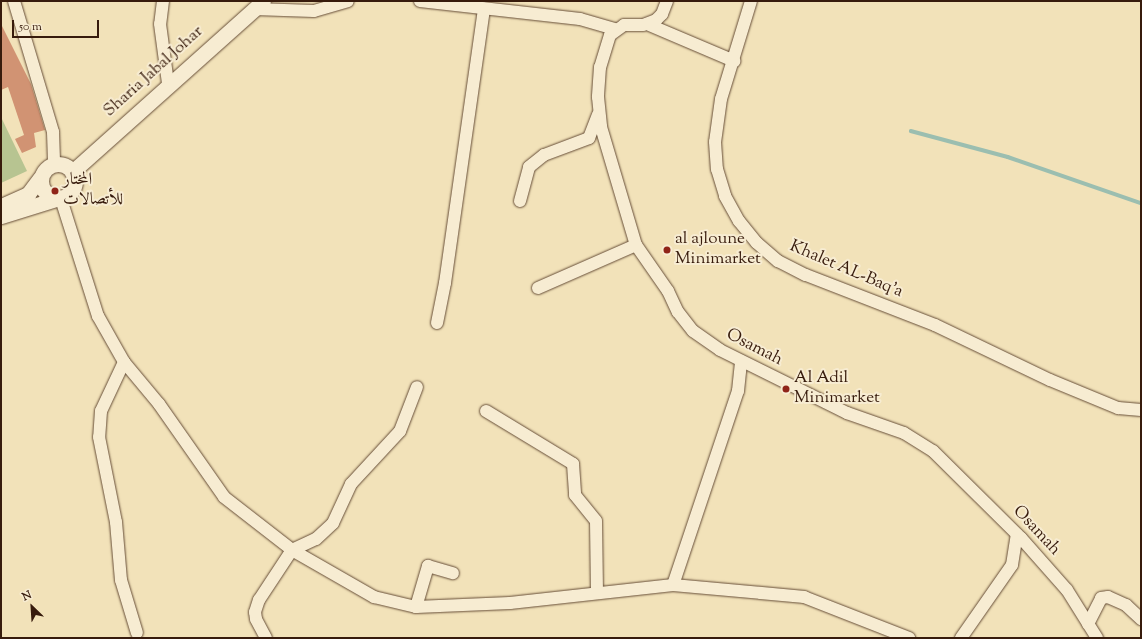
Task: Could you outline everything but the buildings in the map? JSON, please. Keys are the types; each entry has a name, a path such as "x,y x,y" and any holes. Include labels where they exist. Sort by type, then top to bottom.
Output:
{"street":[{"path":"14,1 53,132 54,164"},
{"path":"164,1 160,24 168,83"},
{"path":"258,5 314,11 348,1"},
{"path":"420,1 580,19 615,29 629,24 648,24 734,61"},
{"path":"648,24 659,17 667,1"},
{"name":"Khalet AL-Baq'a","path":"751,1 718,113 715,142 717,169 731,209 747,232 767,252 806,275 935,325 1050,380 1118,408 1141,410"},
{"name":"Sharia Jabal Johar","path":"72,172 168,83 258,5"},
{"path":"437,323 445,283 484,9"},
{"name":"Osamah","path":"615,29 607,41 600,67 599,114 636,245 668,291 678,312 693,331 712,346 741,361 847,413 888,426 919,442 946,462 1017,534 1067,590 1097,638"},
{"path":"520,201 529,167 544,155 589,138 599,114"},
{"path":"1,206 28,194 45,169 54,164 64,165 72,172 75,186 70,194 59,199 1,216"},
{"path":"40,178 43,192 59,199 98,316 124,362 158,404 224,496 292,550 374,597 416,607 510,604 597,592 673,585 804,597 909,638"},
{"path":"538,288 636,245"},
{"path":"673,585 738,391 741,361"},
{"path":"124,362 101,411 99,437 116,522 121,580 138,633"},
{"path":"266,638 257,623 256,608 292,550 316,539 333,523 352,484 400,431 417,387"},
{"path":"486,411 572,464 575,495 596,521 597,592"},
{"path":"961,638 1012,565 1017,534"},
{"path":"416,607 428,566 453,572"},
{"path":"1088,624 1101,598 1108,596 1126,605 1141,619"}],"green space":[{"path":"1,117 27,171 1,183"}],"waterway":[{"path":"911,131 1008,157 1141,203"}],"place":[{"name":"المختار للأتصالات","path":"55,191"},
{"name":"al ajloune Minimarket","path":"667,250"},
{"name":"Al Adil Minimarket","path":"786,389"}]}
